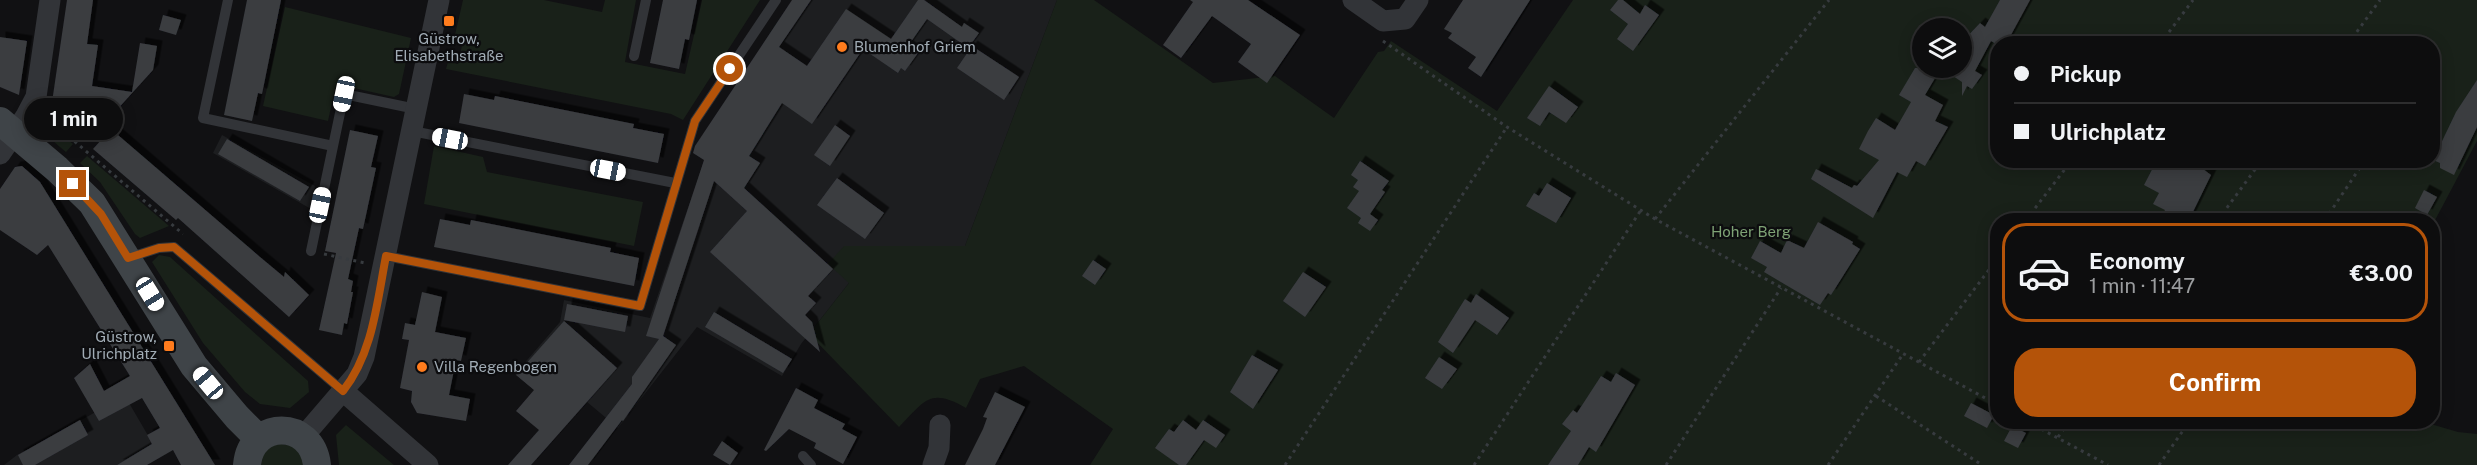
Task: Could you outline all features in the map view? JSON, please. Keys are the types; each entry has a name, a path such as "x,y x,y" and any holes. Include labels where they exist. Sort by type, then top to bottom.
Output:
{"street":[{"path":"50,0 36,97 5,136 82,192 101,214 194,366 237,417 259,439"},
{"path":"303,437 357,374 364,357 378,260 412,131 440,0"},
{"path":"1353,0 1381,30 1405,19 1418,0"},
{"path":"343,391 428,465"},
{"path":"933,465 939,448 940,425"},
{"path":"247,465 252,447 259,439 276,430 286,430 303,437 316,454 317,465"}],"lane":[{"path":"228,0 203,118 333,146"},
{"path":"634,56 646,0"},
{"path":"378,260 640,306 695,121 776,0"},
{"path":"311,251 344,94 416,109"},
{"path":"412,131 675,183"},
{"path":"128,258 159,248 174,247 343,391"},
{"path":"803,456 811,465"}],"path":[{"path":"1655,219 1829,0"},
{"path":"2166,36 2193,0"},
{"path":"2354,36 2380,0"},
{"path":"1381,30 1508,127 1655,219 1990,401"},
{"path":"1285,465 1508,127"},
{"path":"2031,213 2066,168"},
{"path":"2223,213 2256,168"},
{"path":"2330,213 2361,168"},
{"path":"1474,465 1641,210"},
{"path":"311,251 378,260"},
{"path":"1919,362 1990,269"},
{"path":"1666,465 1782,288"},
{"path":"1828,465 1903,354"},
{"path":"1875,395 1982,465"},
{"path":"2042,429 2108,465"},
{"path":"2057,437 2063,429"},
{"path":"2160,465 2184,429"}],"shaded area":[{"path":"811,0 1057,0 965,246 844,246 849,283 801,344 782,376 697,327 618,428 574,391 557,409 515,374 560,322 564,300 650,318 704,161"},
{"path":"222,135 315,186 311,209 213,153"},
{"path":"125,396 153,444 117,465 4,465 17,455"}],"green space":[{"path":"463,0 544,0 602,12 605,0 636,0 625,62 685,74 702,0 760,0 683,120 671,114 446,69 448,62 458,64 463,41 454,39"},
{"name":"Hoher Berg","path":"1057,0 1094,0 1213,83 1275,76 1334,118 1378,52 1384,51 1391,41 1497,111 1573,0 2477,0 2477,141 2439,213 1990,213 1990,429 2440,429 2440,427 2477,434 2477,465 1090,465 1113,429 1024,366 980,379 966,408 944,398 935,398 922,404 899,427 809,334 849,283 828,264 844,246 965,246"},
{"path":"285,7 411,38 399,94 394,97 336,84 328,121 263,106"},
{"path":"48,123 73,144 66,152 48,133"},
{"path":"434,146 483,157 487,172 643,202 634,246 424,204"},
{"path":"87,156 169,226 140,238 135,234 100,182 80,163"},
{"path":"159,255 170,257 308,381 309,392 290,408 260,404 245,392 203,343 152,262"},
{"path":"346,425 394,465 339,465 336,435"},
{"path":"276,443 297,447 305,465 261,465 264,452"}],"building":[{"path":"67,0 93,0 87,44 98,45 92,86 132,92 140,43 157,46 153,70 105,123 79,98 73,132 52,113 51,109"},
{"path":"247,0 281,0 262,94 258,93 252,121 224,115"},
{"path":"663,0 697,0 689,40 685,39 679,69 650,63"},
{"path":"792,0 811,0 779,47 807,66 846,9 891,39 918,0 924,0 962,27 964,23 979,33 968,48 927,19 908,46 918,53 905,71 901,68 898,73 863,49 812,124 782,103 749,156 760,163 744,188 833,269 808,296 816,303 805,315 812,322 820,352 710,252 747,211 714,181 663,336 676,345 623,421 588,465 569,465 632,384 632,377 659,339 646,336 704,160 693,153 695,146"},
{"path":"1190,0 1248,0 1300,35 1267,83 1238,62 1251,44 1212,16 1181,58 1163,45 1193,2"},
{"path":"1463,0 1530,0 1481,77 1468,68 1476,57 1448,38 1452,33 1444,29"},
{"path":"1618,0 1623,0 1640,14 1645,5 1659,15 1633,51 1617,39 1628,24 1610,10"},
{"path":"2000,0 2030,0 2010,36 1990,36 1990,43 1975,71 1982,75 1972,89 1967,86 1962,96 1962,82 1956,78 1972,78 1972,31 1980,23 1985,27"},
{"path":"163,15 181,20 176,35 159,30"},
{"path":"0,37 27,41 19,95 0,87"},
{"path":"972,46 1019,77 1004,100 957,68"},
{"path":"1912,73 1912,78 1935,78 1925,95 1943,105 1935,121 1948,127 1925,166 1916,161 1907,177 1897,172 1873,218 1811,179 1816,169 1852,188 1854,185 1857,186 1879,160 1859,149 1876,118 1895,130 1911,102 1899,95"},
{"path":"2477,80 2477,127 2454,175 2440,168 2440,145 2456,112"},
{"path":"1549,86 1578,107 1566,123 1549,112 1540,126 1527,118"},
{"path":"464,94 494,100 495,96 634,124 633,128 664,134 658,163 459,123"},
{"path":"835,125 850,136 830,166 814,155"},
{"path":"111,129 260,257 284,277 285,272 309,295 289,317 178,218 176,220 93,149"},
{"path":"350,130 378,136 371,167 376,168 363,229 359,228 348,279 353,281 351,292 353,292 347,324 344,323 342,335 319,330 336,253 325,251"},
{"path":"227,139 309,187 300,201 218,154"},
{"path":"1360,161 1389,181 1382,190 1385,192 1370,214 1378,220 1370,231 1358,223 1361,218 1347,208 1359,191 1353,187 1358,180 1351,175"},
{"path":"22,166 40,182 215,465 181,465 173,450 147,465 117,465 152,444 147,435 160,428 142,398 99,421 74,378 90,364 104,391 130,376 48,245 37,255 0,230 0,189 15,167"},
{"path":"2153,168 2202,168 2211,175 2192,213 2164,213 2165,210 2153,204 2159,193 2144,185"},
{"path":"837,178 884,213 865,239 817,205"},
{"path":"1547,183 1571,198 1556,223 1526,206 1534,193 1539,196"},
{"path":"2424,190 2437,197 2428,213 2415,208"},
{"path":"440,219 470,225 471,220 611,248 610,252 639,258 634,286 434,247"},
{"path":"1818,222 1853,242 1852,244 1860,249 1831,295 1828,293 1820,305 1764,272 1767,267 1751,258 1760,241 1781,253 1787,240 1804,248"},
{"path":"1093,260 1106,269 1095,285 1082,276"},
{"path":"1303,272 1326,287 1305,317 1283,301"},
{"name":"Villa Regenbogen","path":"422,292 442,297 435,332 466,338 461,361 456,360 449,395 470,399 466,421 417,413 411,402 412,391 400,388 409,340 402,339 405,323 415,325"},
{"path":"1476,294 1509,318 1497,335 1475,320 1453,353 1438,342 1465,299 1471,303"},
{"path":"567,304 628,316 625,332 564,320"},
{"path":"714,312 792,359 783,373 705,327"},
{"path":"564,321 617,368 531,465 508,465 539,430 516,411 534,390 516,375"},
{"path":"1252,355 1278,370 1253,409 1230,392"},
{"path":"1439,357 1457,369 1442,389 1425,378"},
{"path":"1616,373 1635,385 1596,452 1589,447 1578,465 1548,465 1571,431 1562,424 1573,410 1577,413 1601,376 1611,382"},
{"path":"796,388 818,400 814,408 845,424 842,429 857,437 843,464 814,448 816,443 789,429 766,451 764,450"},
{"path":"995,392 1025,407 995,465 965,465 983,429 987,418 983,417"},
{"path":"1971,403 1990,413 1990,422 1987,428 1964,416"},
{"path":"80,420 88,435 35,465 23,465 18,455"},
{"path":"1183,420 1196,430 1203,420 1225,435 1216,448 1204,440 1186,465 1179,465 1155,448 1169,429 1174,432"},
{"path":"2010,429 2018,429 2026,433 2018,448 2004,441"},
{"path":"722,441 738,453 730,465 713,455"}],"place":[{"name":"Güstrow, Elisabethstraße","path":"449,21"},
{"name":"Blumenhof Griem","path":"842,47"},
{"name":"Güstrow, Ulrichplatz","path":"169,346"},
{"name":"Villa Regenbogen","path":"422,367"}],"route":[{"path":"73,184 101,214 128,258 159,248 174,247 343,391 357,374 364,357 386,256 640,306 695,121 730,69"}]}
